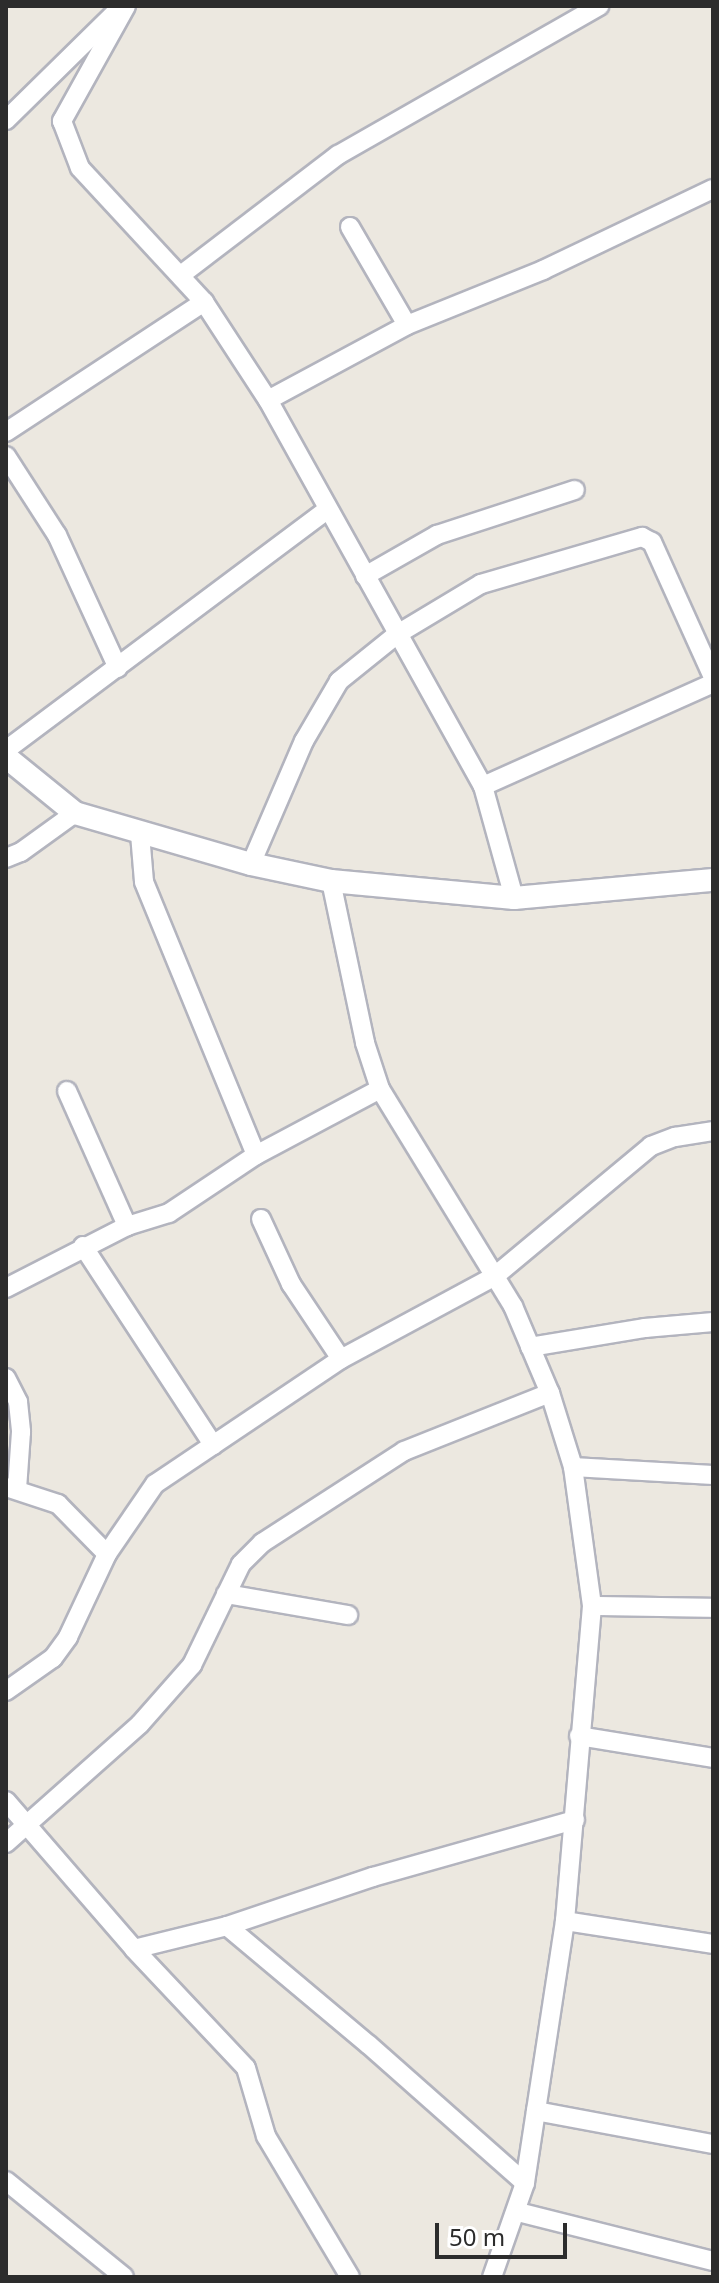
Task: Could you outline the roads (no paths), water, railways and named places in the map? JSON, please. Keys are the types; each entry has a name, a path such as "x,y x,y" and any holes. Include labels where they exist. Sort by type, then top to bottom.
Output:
{"street":[{"path":"6,120 124,6"},
{"path":"124,6 62,121 80,168 204,302 268,400 326,511 483,786 514,898"},
{"path":"181,275 338,155 599,6"},
{"path":"268,400 407,325 543,270 713,189"},
{"path":"350,227 407,325"},
{"path":"6,432 204,302"},
{"path":"6,456 57,535 118,668"},
{"path":"365,576 437,535 575,490"},
{"path":"6,750 326,511"},
{"path":"251,864 304,741 339,681 396,635 481,584 642,537 652,542 713,680 483,786"},
{"path":"6,757 75,813 251,864 331,881 514,898 713,880"},
{"path":"6,858 21,852 75,813"},
{"path":"140,834 144,882 256,1155"},
{"path":"331,881 365,1043 380,1089 495,1276 550,1393 573,1467 592,1606 565,1921 525,2183 518,2212 492,2277"},
{"path":"6,1288 83,1246 127,1226 169,1213 256,1155 380,1089"},
{"path":"67,1091 127,1226"},
{"path":"6,1691 53,1658 68,1637 107,1554 155,1484 341,1359 495,1276 651,1146 675,1137 713,1131"},
{"path":"261,1219 291,1284 341,1359"},
{"path":"83,1246 213,1445"},
{"path":"530,1347 645,1328 713,1322"},
{"path":"6,1378 18,1402 21,1432 12,1488 58,1504 107,1554"},
{"path":"6,1843 140,1724 192,1665 241,1564 262,1543 404,1451 550,1393"},
{"path":"573,1467 713,1475"},
{"path":"226,1594 348,1615"},
{"path":"592,1606 713,1608"},
{"path":"579,1736 713,1758"},
{"path":"6,1801 26,1828 134,1949 246,2068 266,2136 350,2277"},
{"path":"134,1949 227,1926 373,1877 575,1820"},
{"path":"565,1921 713,1944"},
{"path":"227,1926 369,2045 525,2183"},
{"path":"536,2111 713,2144"},
{"path":"6,2181 124,2277"},
{"path":"518,2212 713,2261"}]}
